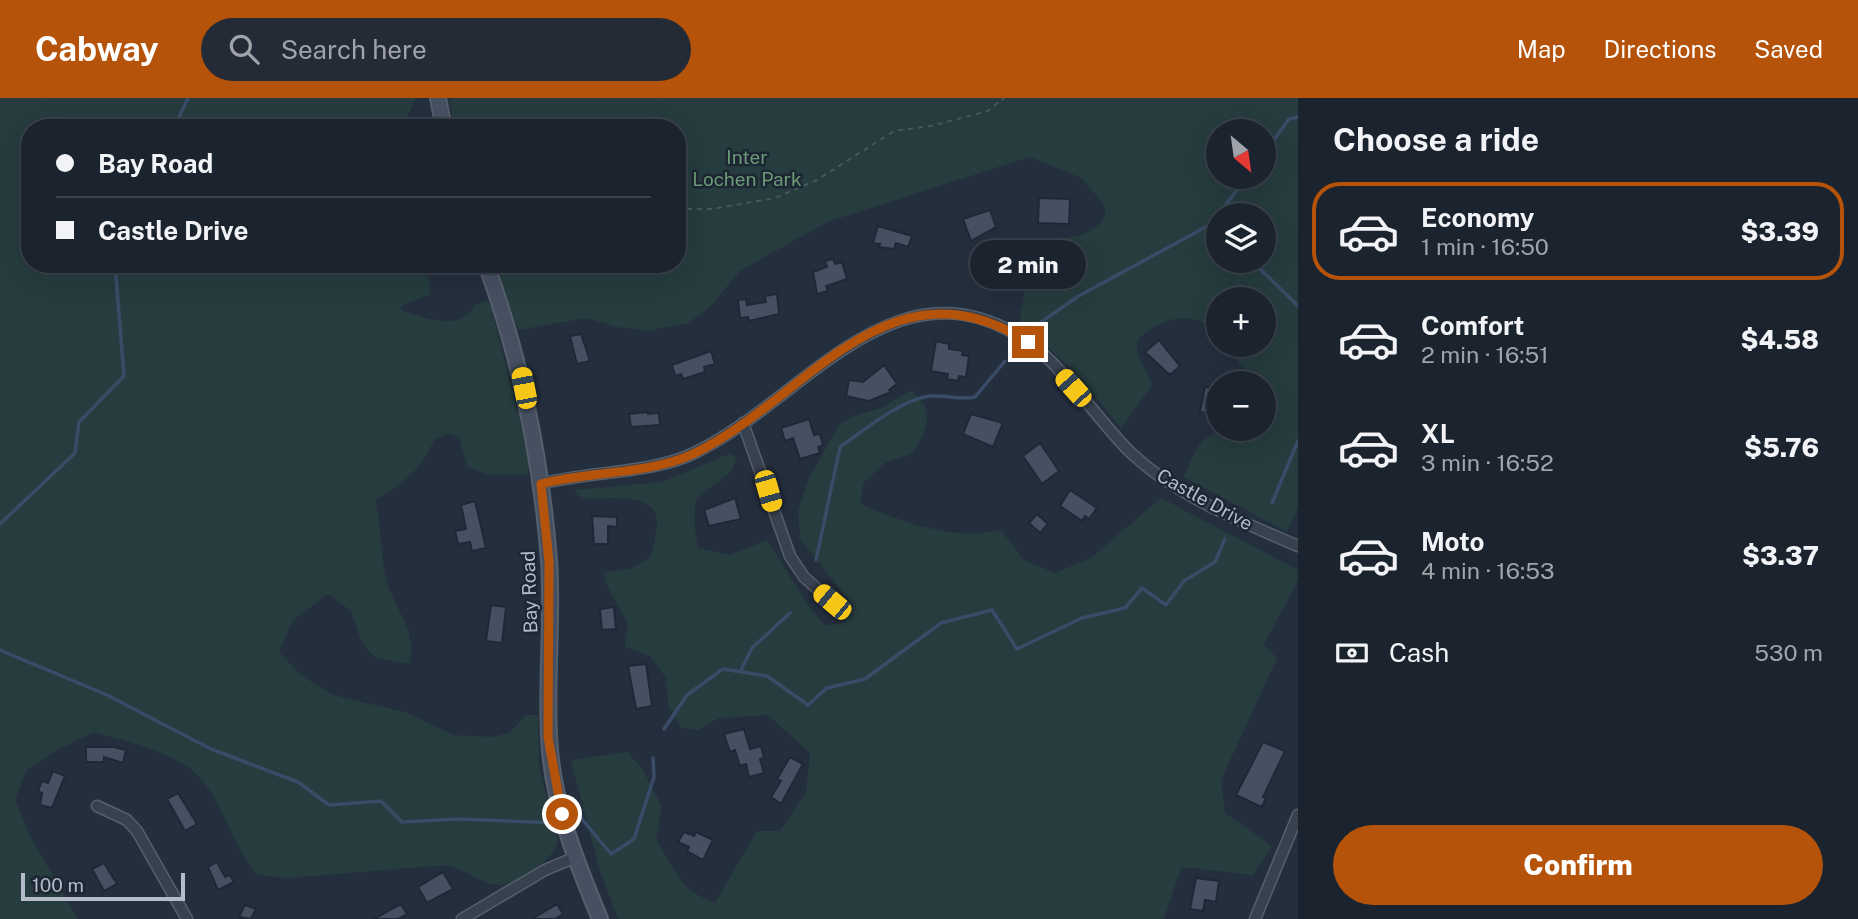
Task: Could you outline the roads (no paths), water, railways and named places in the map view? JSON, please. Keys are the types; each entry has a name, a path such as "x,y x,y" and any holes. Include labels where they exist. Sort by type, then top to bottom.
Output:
{"main road":[{"path":"438,99 442,119"},
{"name":"Bay Road","path":"489,273 520,366 541,484 549,562 548,737 561,808 600,919"}],"street":[{"name":"Castle Drive","path":"541,484 684,457 743,423 879,327 927,313 977,318 1009,330 1036,348 1130,452 1167,482 1235,519 1298,546"},
{"path":"743,423 790,556 804,577 832,602"},
{"path":"97,806 127,820 137,831 187,919"},
{"path":"1255,919 1298,815"},
{"path":"462,919 545,870 576,857"}],"waterway":[{"path":"178,119 188,98"},
{"path":"1276,137 1289,119 1298,117"},
{"path":"1227,203 1238,189"},
{"path":"1037,325 1077,297 1206,227"},
{"path":"0,524 75,453 79,422 124,376 116,273"},
{"path":"1264,273 1298,306"},
{"path":"816,560 840,447 884,416 920,398 975,397 1005,361"},
{"path":"1272,503 1298,441"},
{"path":"664,729 687,695 723,669 767,676 808,705 827,688 865,679 941,623 992,610 1017,649 1082,618 1125,608 1142,588 1166,605 1184,581 1215,562 1225,539"},
{"path":"740,672 752,648 790,613"},
{"path":"0,650 107,695 211,749 298,782 329,805 381,801 402,822 458,819 557,823"},
{"path":"581,818 611,854 634,839 654,777 653,758"}],"park label":[{"name":"Inter Lochen Park","path":"747,168"}]}
